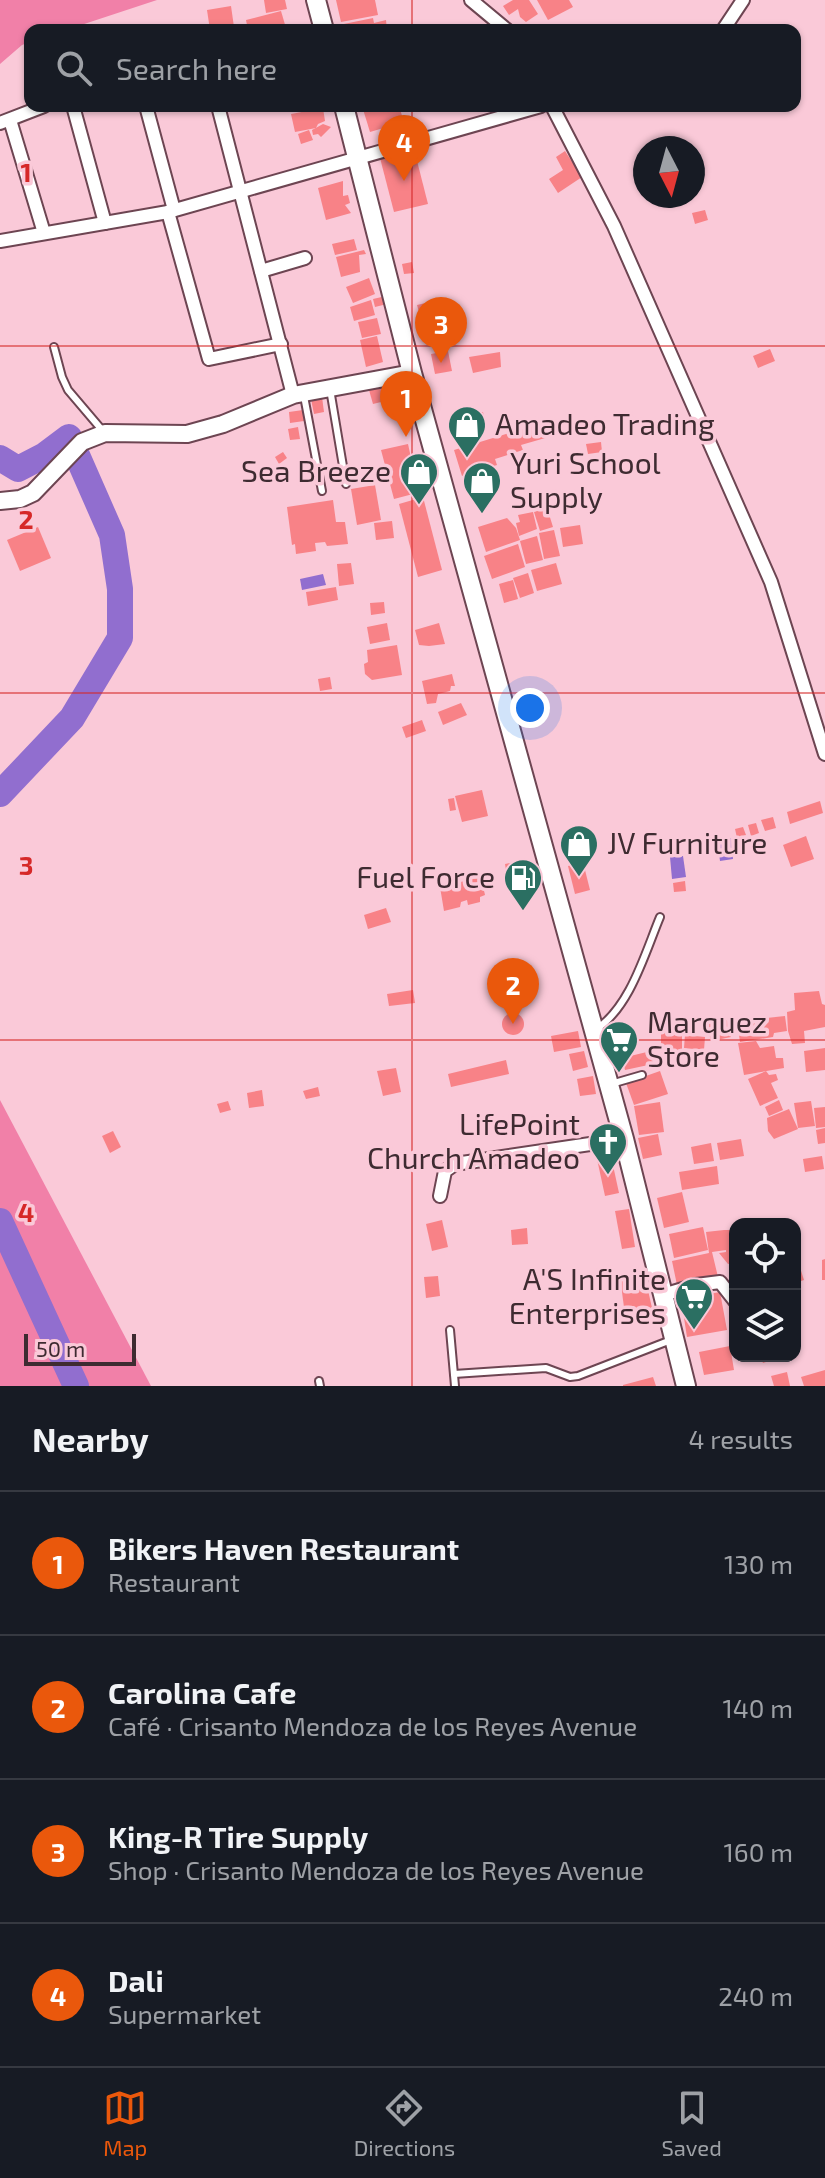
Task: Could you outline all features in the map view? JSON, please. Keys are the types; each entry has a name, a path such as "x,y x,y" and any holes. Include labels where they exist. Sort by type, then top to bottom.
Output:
{"main road":[{"path":"316,0 322,24"},
{"path":"346,112 412,373 624,1139 686,1386"}],"street":[{"path":"471,0 500,24"},
{"path":"727,24 743,0"},
{"path":"29,112 5,122 44,233"},
{"path":"75,112 105,223"},
{"path":"147,112 209,359 281,344"},
{"path":"220,112 281,344 298,394"},
{"path":"0,241 171,211 519,112"},
{"path":"555,112 614,226 771,582 825,754"},
{"path":"261,271 305,258"},
{"path":"0,501 20,499 33,493 82,442 105,433 187,434 223,424 298,394 412,373"},
{"path":"440,1196 445,1171 455,1164 624,1139"},
{"path":"663,1295 696,1285 720,1282 729,1293"}],"lane":[{"path":"54,347 68,390 105,433"},
{"path":"330,388 346,484"},
{"path":"298,394 322,491"},
{"path":"593,1031 631,987 660,917"},
{"path":"609,1085 642,1075"},
{"path":"450,1330 455,1386"},
{"path":"454,1374 546,1368 570,1377 578,1376 674,1338"}],"shaded area":[{"path":"0,0 157,0 84,24 24,24 24,44 0,64"},
{"path":"323,574 326,585 302,590 300,579"},
{"path":"731,838 733,859 720,861 717,839"},
{"path":"683,856 686,877 672,879 670,857"},
{"path":"0,1100 151,1386 0,1386"}],"building":[{"path":"264,0 285,0 287,9 266,13"},
{"path":"336,0 375,0 378,15 341,22"},
{"path":"513,0 529,0 538,14 526,22 520,17 518,9 509,15 503,6"},
{"path":"537,0 569,0 573,7 548,20"},
{"path":"231,6 234,24 209,24 207,10"},
{"path":"281,11 285,24 247,24 246,20"},
{"path":"373,18 374,23 386,20 386,24 344,24"},
{"path":"324,112 325,121 316,128 295,132 291,114"},
{"path":"364,112 401,112 404,122 370,132"},
{"path":"323,124 331,127 321,137 313,135 312,130"},
{"path":"309,130 313,140 301,144 298,134"},
{"path":"414,149 428,204 394,212 380,158"},
{"path":"565,151 582,177 558,193 549,179 563,170 556,157"},
{"path":"343,181 343,196 348,195 350,203 345,205 351,213 326,220 318,188"},
{"path":"705,210 708,220 695,224 692,213"},
{"path":"354,239 357,250 335,255 332,244"},
{"path":"364,250 366,254 359,255 360,272 341,277 336,257"},
{"path":"412,262 414,273 404,274 402,264"},
{"path":"369,278 375,294 353,303 346,287"},
{"path":"386,296 387,304 375,307 373,299"},
{"path":"371,300 375,315 354,321 350,307"},
{"path":"434,301 441,326 424,331 417,305"},
{"path":"377,318 381,334 362,338 358,322"},
{"path":"377,336 383,362 366,367 360,340"},
{"path":"770,349 775,361 758,368 753,356"},
{"path":"448,351 452,371 435,374 431,354"},
{"path":"500,352 501,367 473,373 469,357"},
{"path":"405,381 409,395 373,404 369,390"},
{"path":"322,397 324,412 314,414 311,399"},
{"path":"303,410 304,421 290,423 289,412"},
{"path":"483,412 486,426 467,430 464,416"},
{"path":"555,419 559,434 521,445 523,450 495,459 497,465 462,476 454,450"},
{"path":"298,427 300,439 290,440 288,429"},
{"path":"601,442 602,452 588,454 586,444"},
{"path":"408,444 413,467 425,463 432,489 394,499 381,450"},
{"path":"283,452 287,458 279,464 275,457"},
{"path":"375,485 381,520 357,525 351,489"},
{"path":"423,497 442,570 418,577 399,504"},
{"path":"333,500 336,522 345,522 348,544 327,546 325,542 315,543 316,551 296,554 287,507"},
{"path":"547,508 553,527 540,531 534,512"},
{"path":"533,512 537,529 519,536 518,515"},
{"path":"507,518 516,528 520,540 486,552 478,527"},
{"path":"392,521 394,538 376,540 374,523"},
{"path":"580,525 583,544 563,547 560,528"},
{"path":"38,527 51,558 20,571 7,540"},
{"path":"554,530 560,556 544,559 539,533"},
{"path":"537,536 543,560 526,564 520,541"},
{"path":"518,544 525,567 492,579 484,556"},
{"path":"351,563 354,584 339,586 337,564"},
{"path":"556,563 562,584 537,591 531,570"},
{"path":"528,573 534,593 520,598 513,578"},
{"path":"513,580 518,599 504,603 499,584"},
{"path":"336,587 338,600 308,606 306,592"},
{"path":"384,602 385,613 371,615 370,603"},
{"path":"387,623 390,640 370,644 367,627"},
{"path":"439,623 445,644 419,645 415,630"},
{"path":"397,645 402,675 372,680 365,674 367,650"},
{"path":"452,674 455,686 438,694 436,703 427,704 422,681"},
{"path":"330,677 332,689 320,691 318,679"},
{"path":"461,703 467,715 443,725 438,712"},
{"path":"422,720 426,731 406,738 402,727"},
{"path":"482,790 488,816 462,822 455,796"},
{"path":"454,798 456,810 450,811 448,799"},
{"path":"820,801 823,813 790,824 787,812"},
{"path":"773,817 776,828 765,831 761,820"},
{"path":"756,823 759,833 751,836 748,825"},
{"path":"743,827 746,835 737,838 735,829"},
{"path":"806,836 814,859 791,867 783,845"},
{"path":"520,861 523,873 507,876 505,864"},
{"name":"JV Furniture","path":"583,862 590,890 575,894 568,866"},
{"path":"481,877 485,895 480,897 480,902 468,905 467,900 461,902 460,907 444,911 440,887"},
{"path":"685,881 686,891 674,892 673,883"},
{"path":"386,908 391,922 368,929 364,915"},
{"path":"413,990 415,1003 389,1006 387,994"},
{"path":"819,991 825,1005 825,1027 804,1031 805,1043 792,1044 787,1012 795,1010 794,993"},
{"path":"513,1013 521,1016 524,1024 521,1032 513,1035 505,1032 502,1024 505,1016"},
{"path":"785,1016 787,1031 774,1033 773,1037 740,1042 737,1021"},
{"path":"727,1020 731,1037 711,1041 707,1024"},
{"path":"661,1027 682,1027 682,1053 661,1053"},
{"path":"578,1031 581,1047 554,1052 551,1036"},
{"path":"685,1035 705,1037 704,1050 684,1048"},
{"path":"756,1041 760,1048 774,1046 776,1058 783,1058 784,1068 744,1075 738,1043"},
{"path":"825,1048 825,1070 806,1072 804,1051"},
{"path":"584,1051 588,1067 573,1071 569,1054"},
{"path":"651,1051 653,1064 625,1070 622,1058"},
{"path":"506,1060 509,1074 451,1087 448,1074"},
{"path":"396,1068 401,1092 383,1096 377,1071"},
{"path":"660,1071 668,1094 634,1105 626,1083"},
{"path":"766,1071 769,1075 776,1074 778,1080 771,1083 778,1098 760,1106 748,1079"},
{"path":"593,1076 596,1094 580,1096 577,1079"},
{"path":"318,1087 320,1096 306,1099 303,1091"},
{"path":"262,1090 264,1106 249,1108 247,1093"},
{"path":"779,1100 783,1110 769,1116 765,1107"},
{"path":"228,1101 231,1110 220,1113 217,1104"},
{"path":"811,1101 815,1126 798,1128 794,1103"},
{"path":"660,1102 664,1132 639,1135 634,1106"},
{"path":"825,1107 825,1127 816,1128 814,1108"},
{"path":"789,1109 798,1129 774,1139 768,1131 767,1118"},
{"path":"825,1128 825,1143 818,1144 816,1130"},
{"path":"113,1131 121,1147 110,1153 102,1136"},
{"path":"658,1134 662,1155 643,1159 638,1138"},
{"path":"741,1139 744,1156 720,1160 717,1143"},
{"path":"711,1143 714,1161 694,1164 691,1147"},
{"name":"LifePoint Church Amadeo","path":"611,1156 619,1193 605,1196 597,1159"},
{"path":"822,1156 824,1169 805,1172 803,1159"},
{"path":"717,1166 719,1184 682,1190 679,1172"},
{"path":"682,1192 689,1222 664,1228 657,1198"},
{"path":"629,1209 635,1247 622,1249 615,1211"},
{"path":"442,1220 448,1247 432,1251 426,1224"},
{"path":"703,1227 708,1250 674,1258 669,1234"},
{"path":"527,1228 528,1244 512,1245 511,1230"},
{"path":"729,1230 729,1264 719,1253 726,1250 712,1252 718,1277 677,1285 672,1261 709,1253 706,1232"},
{"path":"825,1259 825,1280 822,1280 822,1260"},
{"path":"644,1273 653,1312 625,1315 620,1277"},
{"path":"438,1276 440,1296 426,1298 424,1277"},
{"path":"720,1292 727,1330 687,1337 681,1299"},
{"path":"729,1346 729,1362 733,1362 734,1370 704,1375 699,1352"},
{"path":"825,1370 825,1386 804,1386 801,1377"},
{"path":"787,1372 790,1386 774,1386 771,1376"},
{"path":"653,1377 656,1386 623,1386 623,1385"}],"waterway":[{"path":"0,458 18,469 45,455 69,437 112,535 120,589 120,638 72,718 0,794"},
{"path":"0,1221 76,1386"}],"place":[{"name":"Dali","path":"404,181"},
{"name":"King-R Tire Supply","path":"441,363"},
{"name":"Bikers Haven Restaurant","path":"406,437"},
{"name":"Amadeo Trading","path":"467,459"},
{"name":"Sea Breeze","path":"419,506"},
{"name":"Yuri School Supply","path":"482,515"},
{"name":"JV Furniture","path":"579,878"},
{"name":"Fuel Force","path":"523,912"},
{"name":"Carolina Cafe","path":"513,1024"},
{"name":"Marquez Store","path":"619,1074"},
{"name":"LifePoint Church Amadeo","path":"608,1176"},
{"name":"A'S Infinite Enterprises","path":"694,1331"}]}
